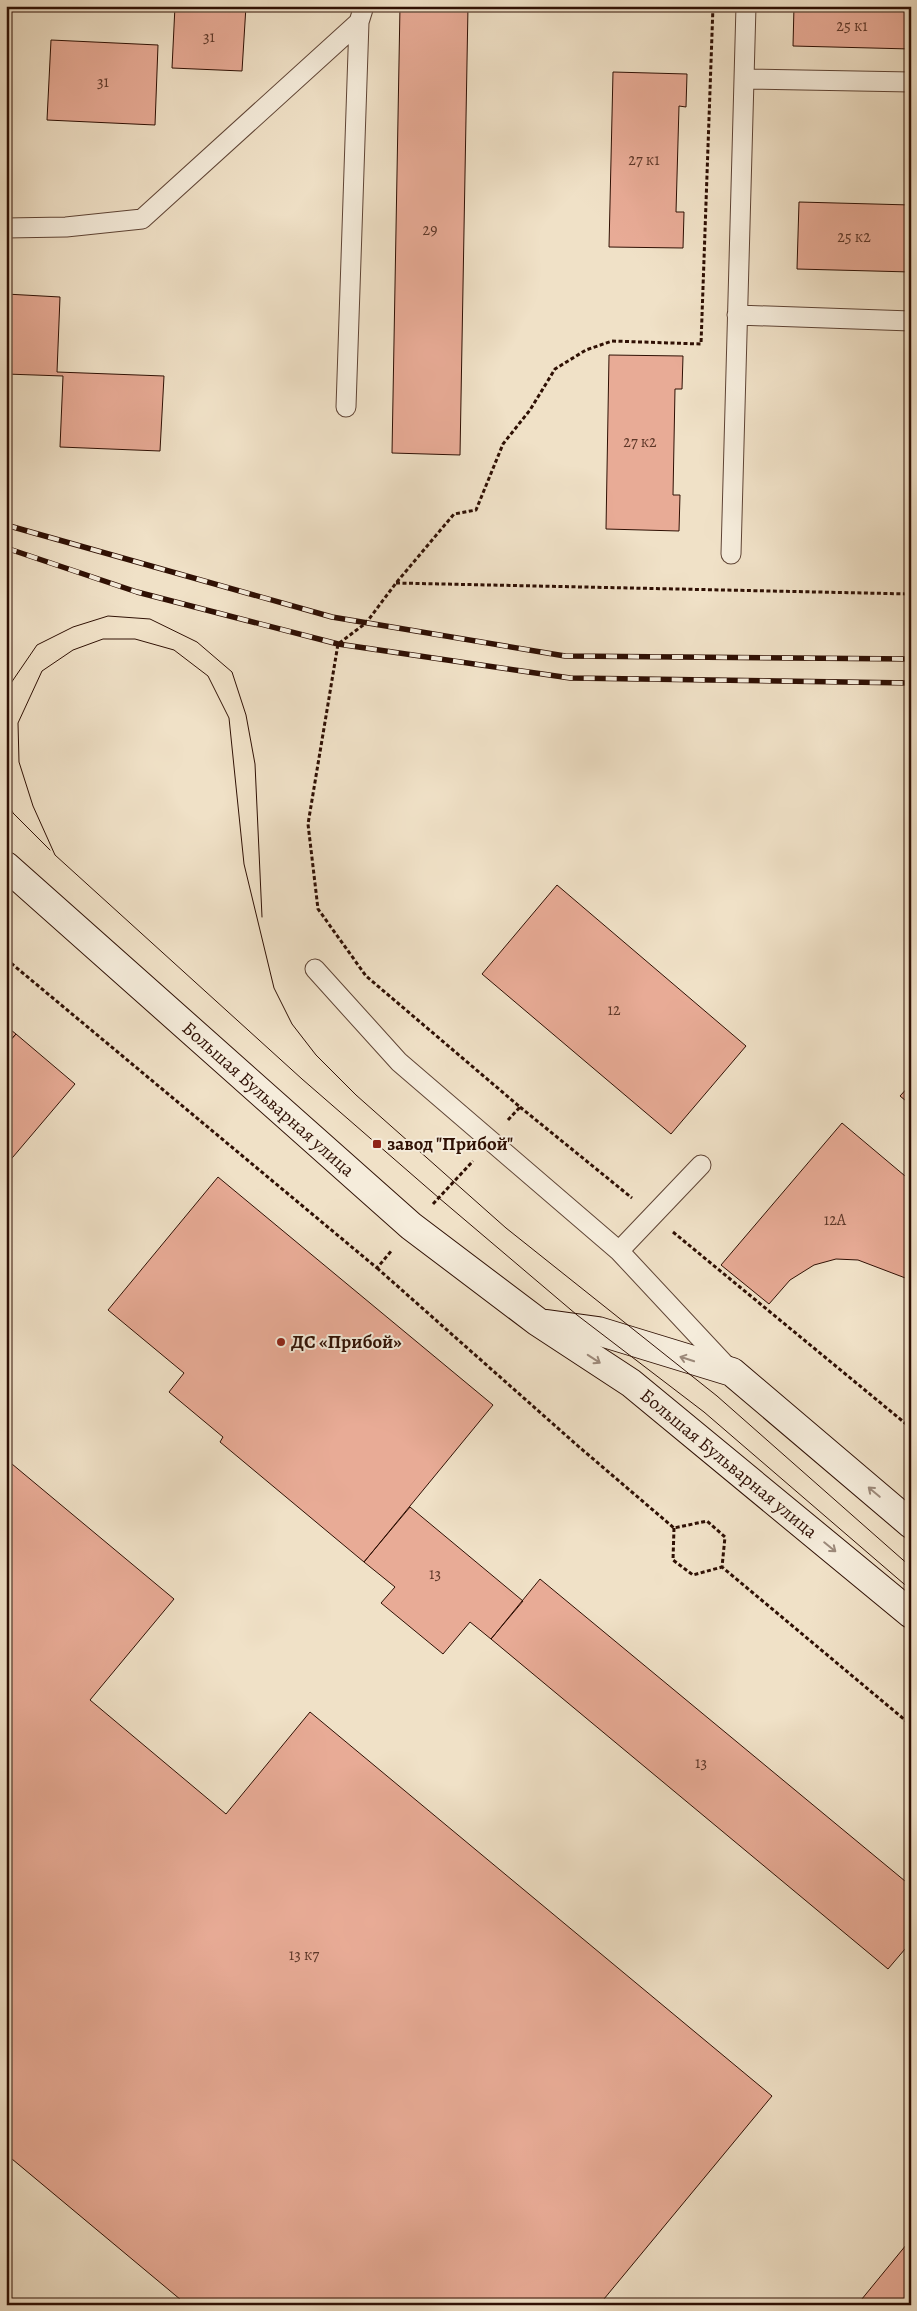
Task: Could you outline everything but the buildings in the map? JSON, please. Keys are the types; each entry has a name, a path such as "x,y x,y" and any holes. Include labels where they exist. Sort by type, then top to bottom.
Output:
{"main road":[{"name":"Большая Бульварная улица","path":"6,866 411,1226 538,1322 631,1383 911,1614"},
{"name":"Большая Бульварная улица","path":"538,1322 598,1331 732,1372 911,1524"}],"lane":[{"path":"731,554 736,315 746,6"},
{"path":"6,228 66,227 142,219 362,14"},
{"path":"346,407 362,14"},
{"path":"744,79 911,82"},
{"path":"736,315 911,321"},
{"path":"315,969 399,1062 619,1251 732,1372"},
{"path":"619,1251 701,1165"}],"path":[{"path":"634,1200 520,1107 366,976 318,909 308,824 338,644 366,623 396,583 454,514 476,510 503,444 530,410 555,370 586,350 612,341 701,344 713,6"},
{"path":"396,583 911,594"},
{"path":"6,959 377,1268 570,1440 674,1528"},
{"path":"377,1268 411,1226 520,1107"},
{"path":"672,1231 911,1428"},
{"path":"674,1528 707,1521 725,1537 722,1567"},
{"path":"674,1528 673,1560 693,1575 722,1567"},
{"path":"722,1567 911,1725"}],"tram line":[{"path":"6,696 11,683 37,645 73,627 108,616 150,619 197,642 232,672 246,715 255,764 262,917"},
{"path":"911,1567 717,1396 506,1228 356,1095 316,1055 292,1024 274,988 244,864 229,718 208,676 174,650 135,639 103,639 73,650 42,671 18,723 19,762 33,806 55,855 302,1079 439,1198 577,1315 704,1412 911,1590"},
{"path":"6,799 13,813 50,850"}],"railway":[{"path":"6,525 332,617 565,656 911,659"},
{"path":"6,548 137,592 338,644 570,678 911,683"}],"place":[{"name":"завод \"Прибой\"","path":"377,1144"},
{"name":"ДC «Прибой»","path":"281,1342"}]}
